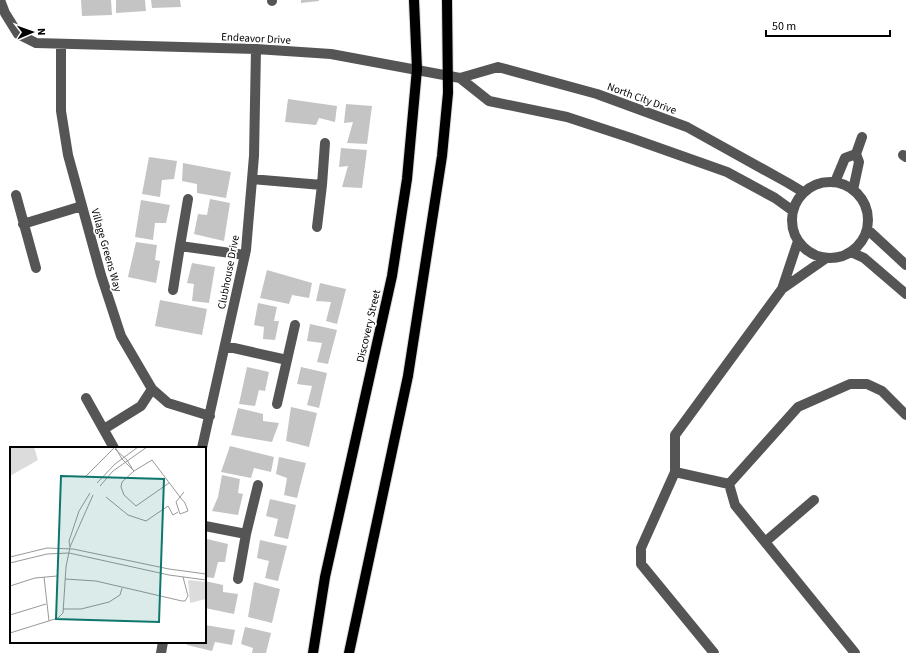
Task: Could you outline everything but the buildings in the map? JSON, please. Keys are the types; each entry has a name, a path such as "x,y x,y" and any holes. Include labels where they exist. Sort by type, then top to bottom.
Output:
{"main road":[{"name":"Discovery Street","path":"313,653 325,577 392,276 407,179 417,69 414,0"},
{"path":"349,653 408,376 442,156 448,76 447,0"}],"street":[{"name":"Endeavor Drive","path":"0,0 5,13 18,34 36,44 256,50 331,54 448,76"},
{"name":"Village Greens Way","path":"61,45 61,111 68,155 101,275 121,336 152,389 168,403 210,416"},
{"name":"Clubhouse Drive","path":"202,447 245,256 254,156 256,50"},
{"name":"North City Drive","path":"448,76 460,78 498,67 597,94 687,127 803,192"},
{"name":"North City Drive","path":"460,78 489,101 567,117 728,172 776,198 793,211"},
{"path":"853,190 860,162 856,154 862,137"},
{"path":"317,227 325,143"},
{"path":"835,182 845,158 856,154"},
{"path":"252,179 322,185"},
{"path":"824,182 835,182 845,185 861,198 866,208 868,218 867,229 863,240 851,252 836,258 825,259 805,249 798,241 792,226 793,211 796,202 803,192 824,182"},
{"path":"16,195 36,268"},
{"path":"173,290 188,199"},
{"path":"23,224 82,206"},
{"path":"867,229 906,265"},
{"path":"714,653 641,564 641,548 675,472 675,435 782,289 798,241"},
{"path":"180,246 245,256"},
{"path":"851,252 864,258 906,294"},
{"path":"782,289 825,259"},
{"path":"277,404 295,325"},
{"path":"225,346 287,360"},
{"path":"729,484 798,407 850,384 867,384 882,391 906,415"},
{"path":"104,429 141,406 152,389"},
{"path":"86,398 113,447"},
{"path":"675,472 729,484"},
{"path":"729,484 735,505 855,653"},
{"path":"238,579 246,534 258,485"},
{"path":"765,542 814,500"},
{"path":"206,526 246,534"},
{"path":"161,653 163,643"}]}
